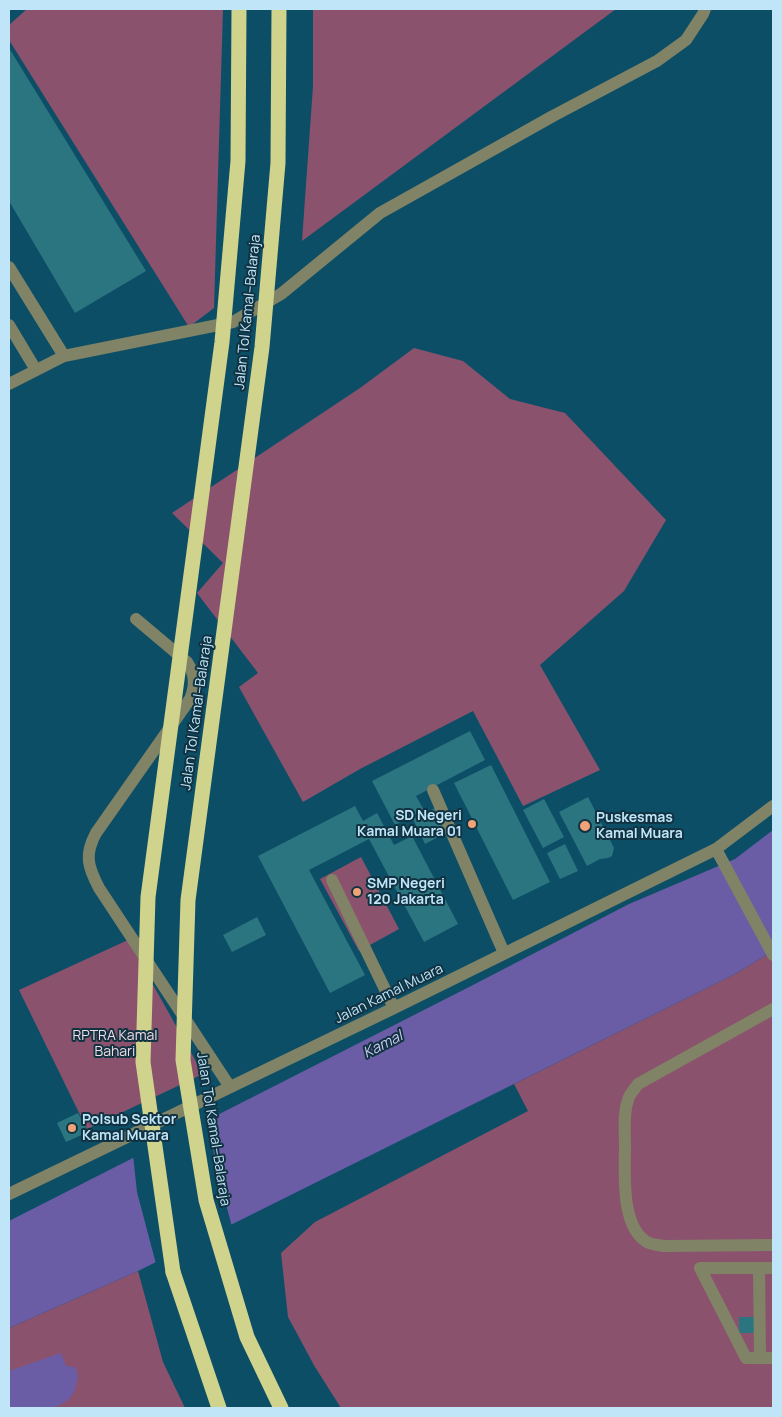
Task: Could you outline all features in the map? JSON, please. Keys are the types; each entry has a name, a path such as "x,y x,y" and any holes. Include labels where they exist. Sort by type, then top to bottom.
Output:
{"highway":[{"name":"Jalan Tol Kamal–Balaraja","path":"219,1408 173,1272 143,1062 148,897 222,342 238,161 240,9"},
{"name":"Jalan Tol Kamal–Balaraja","path":"279,9 278,163 262,347 188,900 183,1060 206,1200 247,1337 281,1408"}],"street":[{"path":"9,384 64,356 234,322 281,294 380,213 553,116 657,61 686,40 705,9"},
{"path":"9,267 64,356"},
{"path":"9,325 36,370"},
{"path":"136,619 187,662 192,669 194,677 193,691 190,699 96,833 89,845 89,864 99,888 230,1087"},
{"path":"434,790 504,954"},
{"name":"Jalan Kamal Muara","path":"9,1194 504,954 719,854 773,806"},
{"path":"719,854 773,956"},
{"path":"332,880 394,1008"},
{"path":"773,1009 638,1084 628,1100 625,1191 628,1210 636,1230 642,1238 650,1243 664,1246 773,1245"},
{"path":"773,1268 700,1268 746,1358 773,1358"},
{"path":"759,1268 760,1358"}],"green space":[{"path":"27,9 223,9 214,308 189,327 9,40 9,25"},
{"path":"313,9 616,9 302,241 313,86"},
{"path":"414,348 463,361 510,399 565,413 666,520 624,591 540,665 600,770 523,806 473,711 360,769 303,802 239,687 258,673 197,593 223,563 172,513 360,388"},
{"path":"361,857 399,929 359,951 320,879"},
{"name":"RPTRA Kamal Bahari","path":"128,940 203,1074 87,1129 19,990"},
{"path":"773,951 773,1408 341,1408 315,1367 288,1317 281,1253 315,1222 528,1111 514,1084 735,974"},
{"path":"138,1271 163,1362 185,1408 9,1408 9,1328"}],"water":[{"name":"Kamal","path":"773,830 773,951 735,974 138,1271 9,1328 9,1221 629,904 735,859"},
{"path":"61,1353 66,1366 75,1367 78,1376 72,1395 66,1402 49,1408 9,1408 9,1371"}],"pier":[{"path":"209,1116 215,1162 232,1227 156,1264 137,1192 133,1155"}],"building":[{"path":"9,48 146,271 75,313 9,201"},
{"path":"470,731 485,760 416,796 424,810 395,825 372,781"},
{"path":"491,765 550,882 513,900 454,783"},
{"name":"Puskesmas Kamal Muara","path":"588,797 614,848 612,856 600,859 587,866 559,812"},
{"path":"544,799 564,837 543,848 523,810"},
{"path":"355,806 363,821 377,813 394,845 412,836 458,924 424,942 369,839 309,870 365,975 330,993 258,856"},
{"path":"437,807 449,831 425,844 413,819"},
{"path":"565,844 578,871 560,879 547,853"},
{"path":"257,917 266,935 232,952 223,935"},
{"name":"Polsub Sektor Kamal Muara","path":"78,1113 88,1132 66,1142 57,1123"},
{"path":"739,1317 757,1317 757,1333 739,1333"}],"place":[{"name":"SD Negeri Kamal Muara 01","path":"472,824"},
{"name":"Puskesmas Kamal Muara","path":"585,826"},
{"name":"SMP Negeri 120 Jakarta","path":"357,892"},
{"name":"Polsub Sektor Kamal Muara","path":"72,1128"}]}
